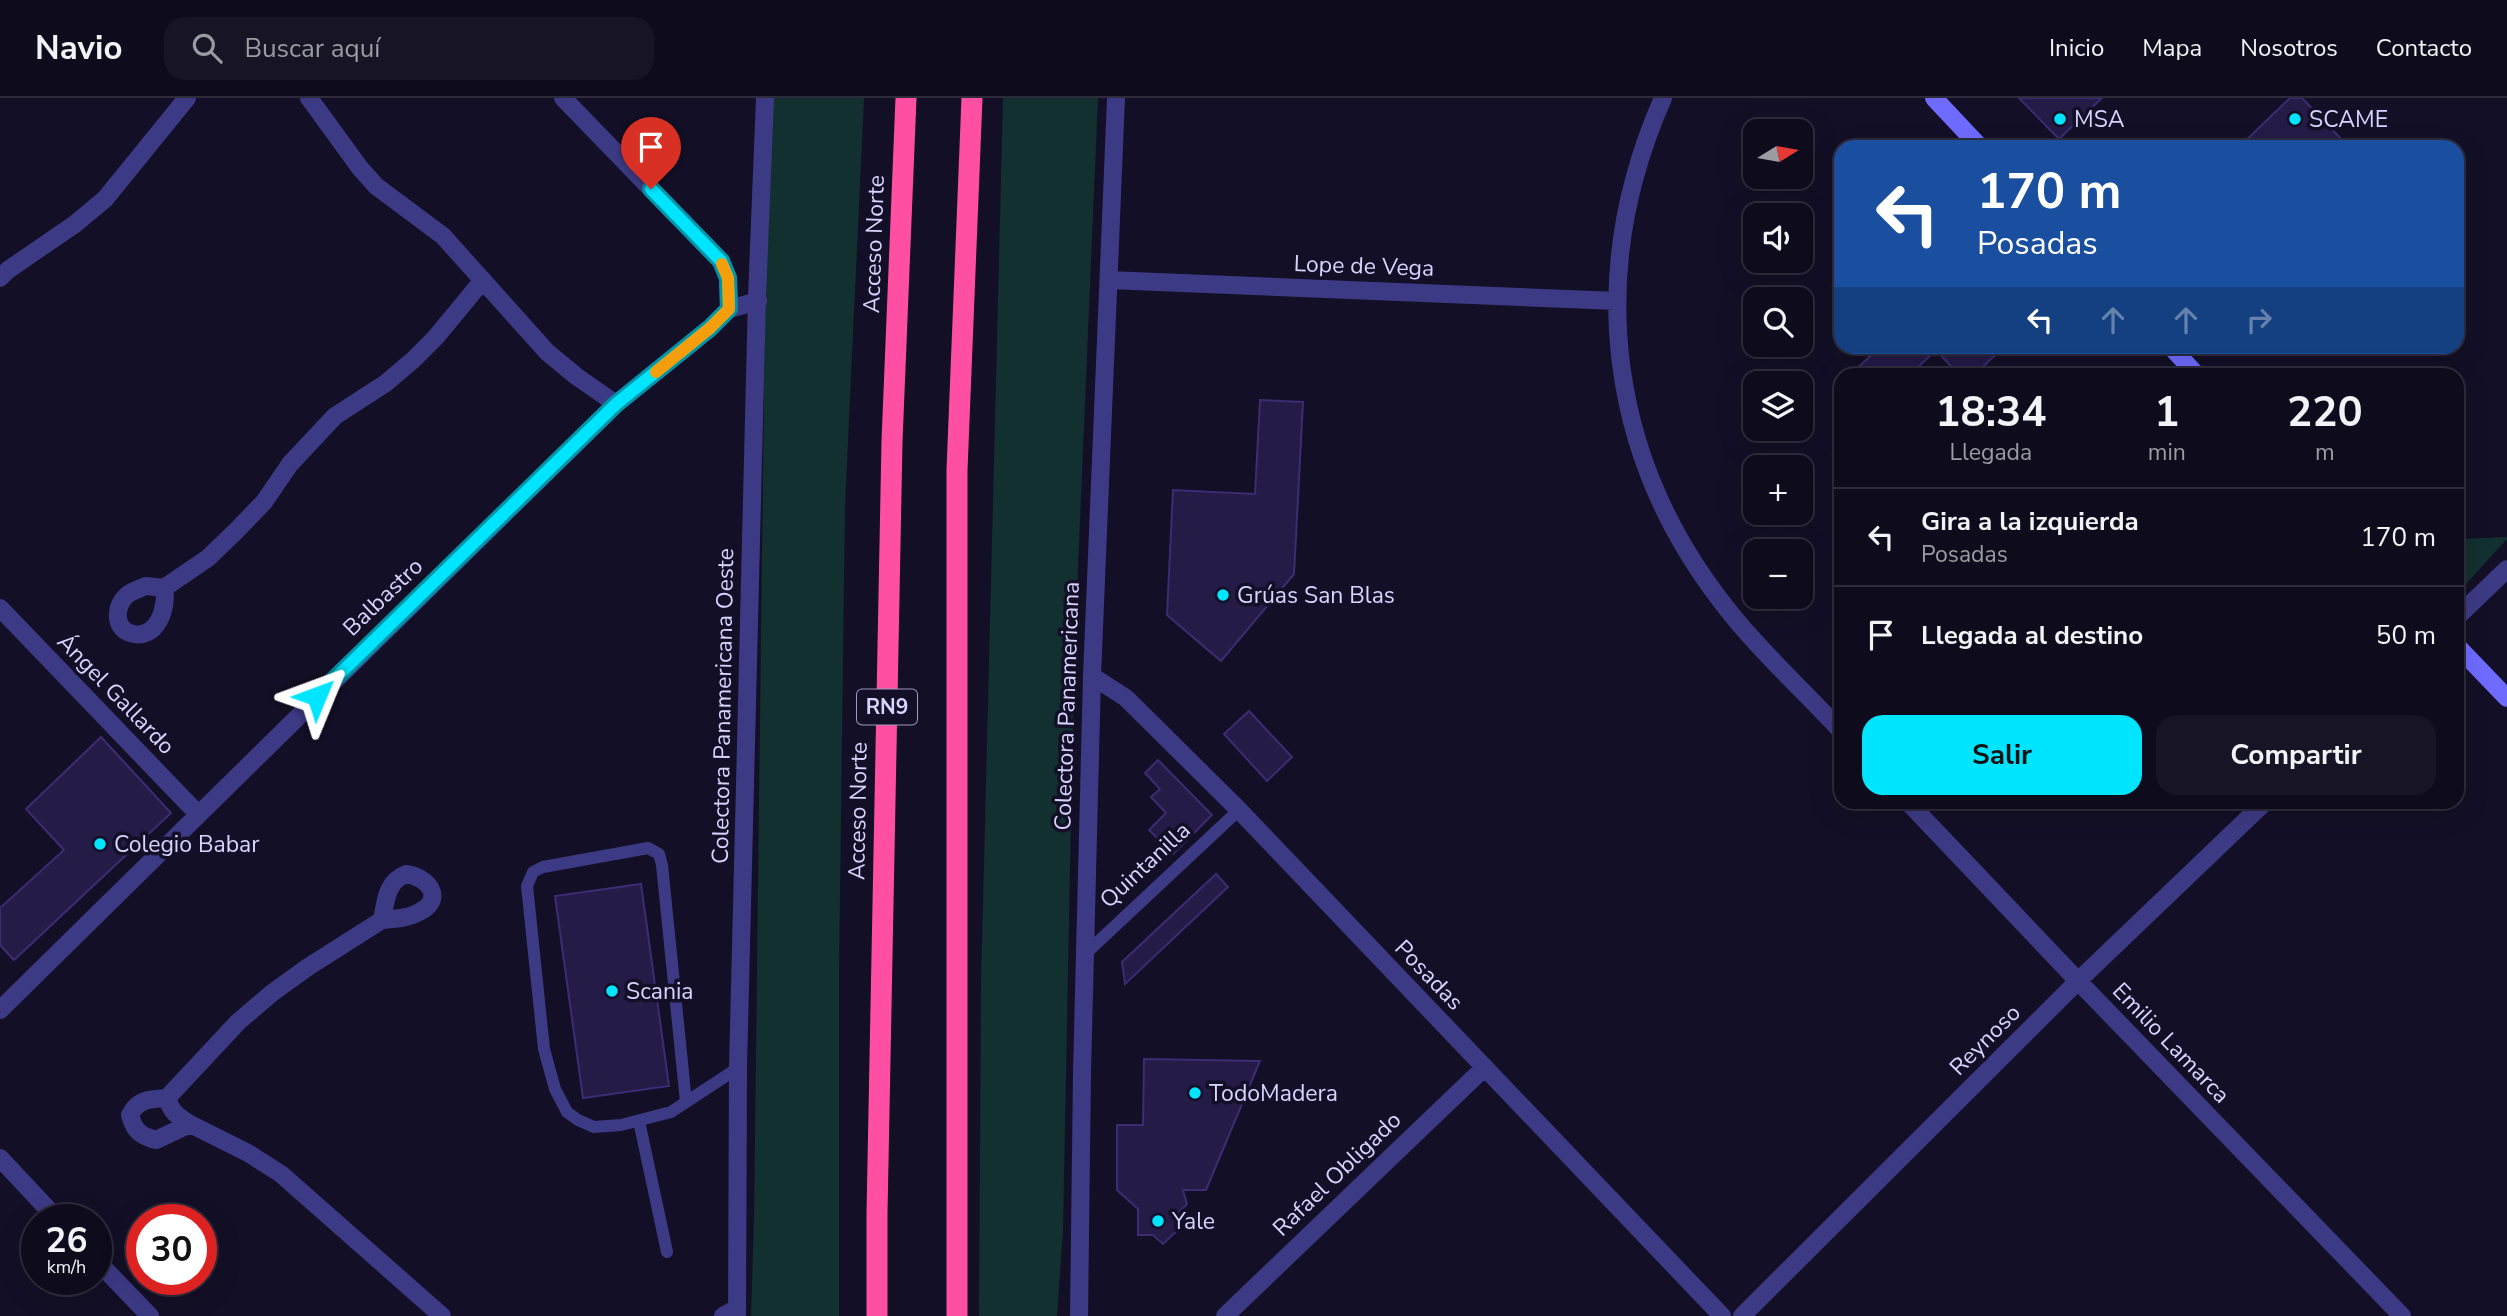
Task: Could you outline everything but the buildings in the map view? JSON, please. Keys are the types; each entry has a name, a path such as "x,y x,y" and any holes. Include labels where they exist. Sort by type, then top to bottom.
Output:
{"highway":[{"name":"Acceso Norte","path":"877,1316 891,454 906,98"},
{"path":"957,1316 957,470 972,98"}],"main road":[{"path":"1934,98 1973,140"},
{"path":"2177,354 2190,368"},
{"path":"2464,653 2507,698"}],"street":[{"path":"0,278 105,200 187,98"},
{"path":"309,98 359,168 376,186 443,236 547,352 616,404"},
{"path":"563,98 721,261 728,278 729,309"},
{"name":"Colectora Panamericana Oeste","path":"733,1313 765,98"},
{"name":"Colectora Panamericana","path":"1079,1316 1084,955 1092,676 1116,98"},
{"path":"1663,98 1647,134 1619,258 1619,353 1627,405 1640,453 1657,495 1682,543 1732,616 1834,724"},
{"path":"164,588 208,558 264,502 290,464 328,423 361,397 386,383 413,360 436,337 483,280"},
{"name":"Lope de Vega","path":"1109,280 1617,301"},
{"name":"Balbastro","path":"0,1010 197,813 616,404 710,328 729,309 758,301"},
{"path":"2464,610 2507,569"},
{"name":"Ángel Gallardo","path":"0,608 197,813"},
{"name":"Posadas","path":"1092,676 1126,698 1239,810 1722,1316"},
{"name":"Emilio Lamarca","path":"1915,809 2402,1316"},
{"name":"Reynoso","path":"1742,1316 2078,981 2258,809"},
{"path":"190,1124 156,1140 143,1136 133,1127 130,1115 135,1105 142,1101 167,1098 238,1022 264,1000 308,967 382,920"},
{"name":"Rafael Obligado","path":"1225,1316 1484,1068"},
{"path":"167,1098 177,1116 248,1153 281,1174 442,1316"},
{"path":"0,1158 43,1204"},
{"path":"112,1277 150,1316"}],"lane":[{"name":"Quintanilla","path":"1084,955 1239,810"},
{"path":"686,1102 659,854 648,848 543,867 533,872 527,886 544,1049 555,1089 567,1112 593,1127 639,1121 671,1112 738,1068"},
{"path":"639,1121 667,1252"}],"green space":[{"path":"771,98 864,98 845,506 839,973 839,1316 751,1316 766,220"},
{"path":"1003,98 1098,98 1074,661 1063,1231 1057,1316 979,1316 981,983"},
{"path":"2507,537 2464,585 2464,539"}],"slow traffic":[{"path":"656,372 729,309 728,278 722,264"}],"place":[{"name":"MSA","path":"2060,119"},
{"name":"SCAME","path":"2295,119"},
{"name":"Grúas San Blas","path":"1223,595"},
{"name":"Colegio Babar","path":"100,844"},
{"name":"Scania","path":"612,991"},
{"name":"TodoMadera","path":"1195,1093"},
{"name":"Yale","path":"1158,1221"}],"route":[{"path":"317,696 616,404 710,328 729,309 728,278 721,261 651,189"}]}
